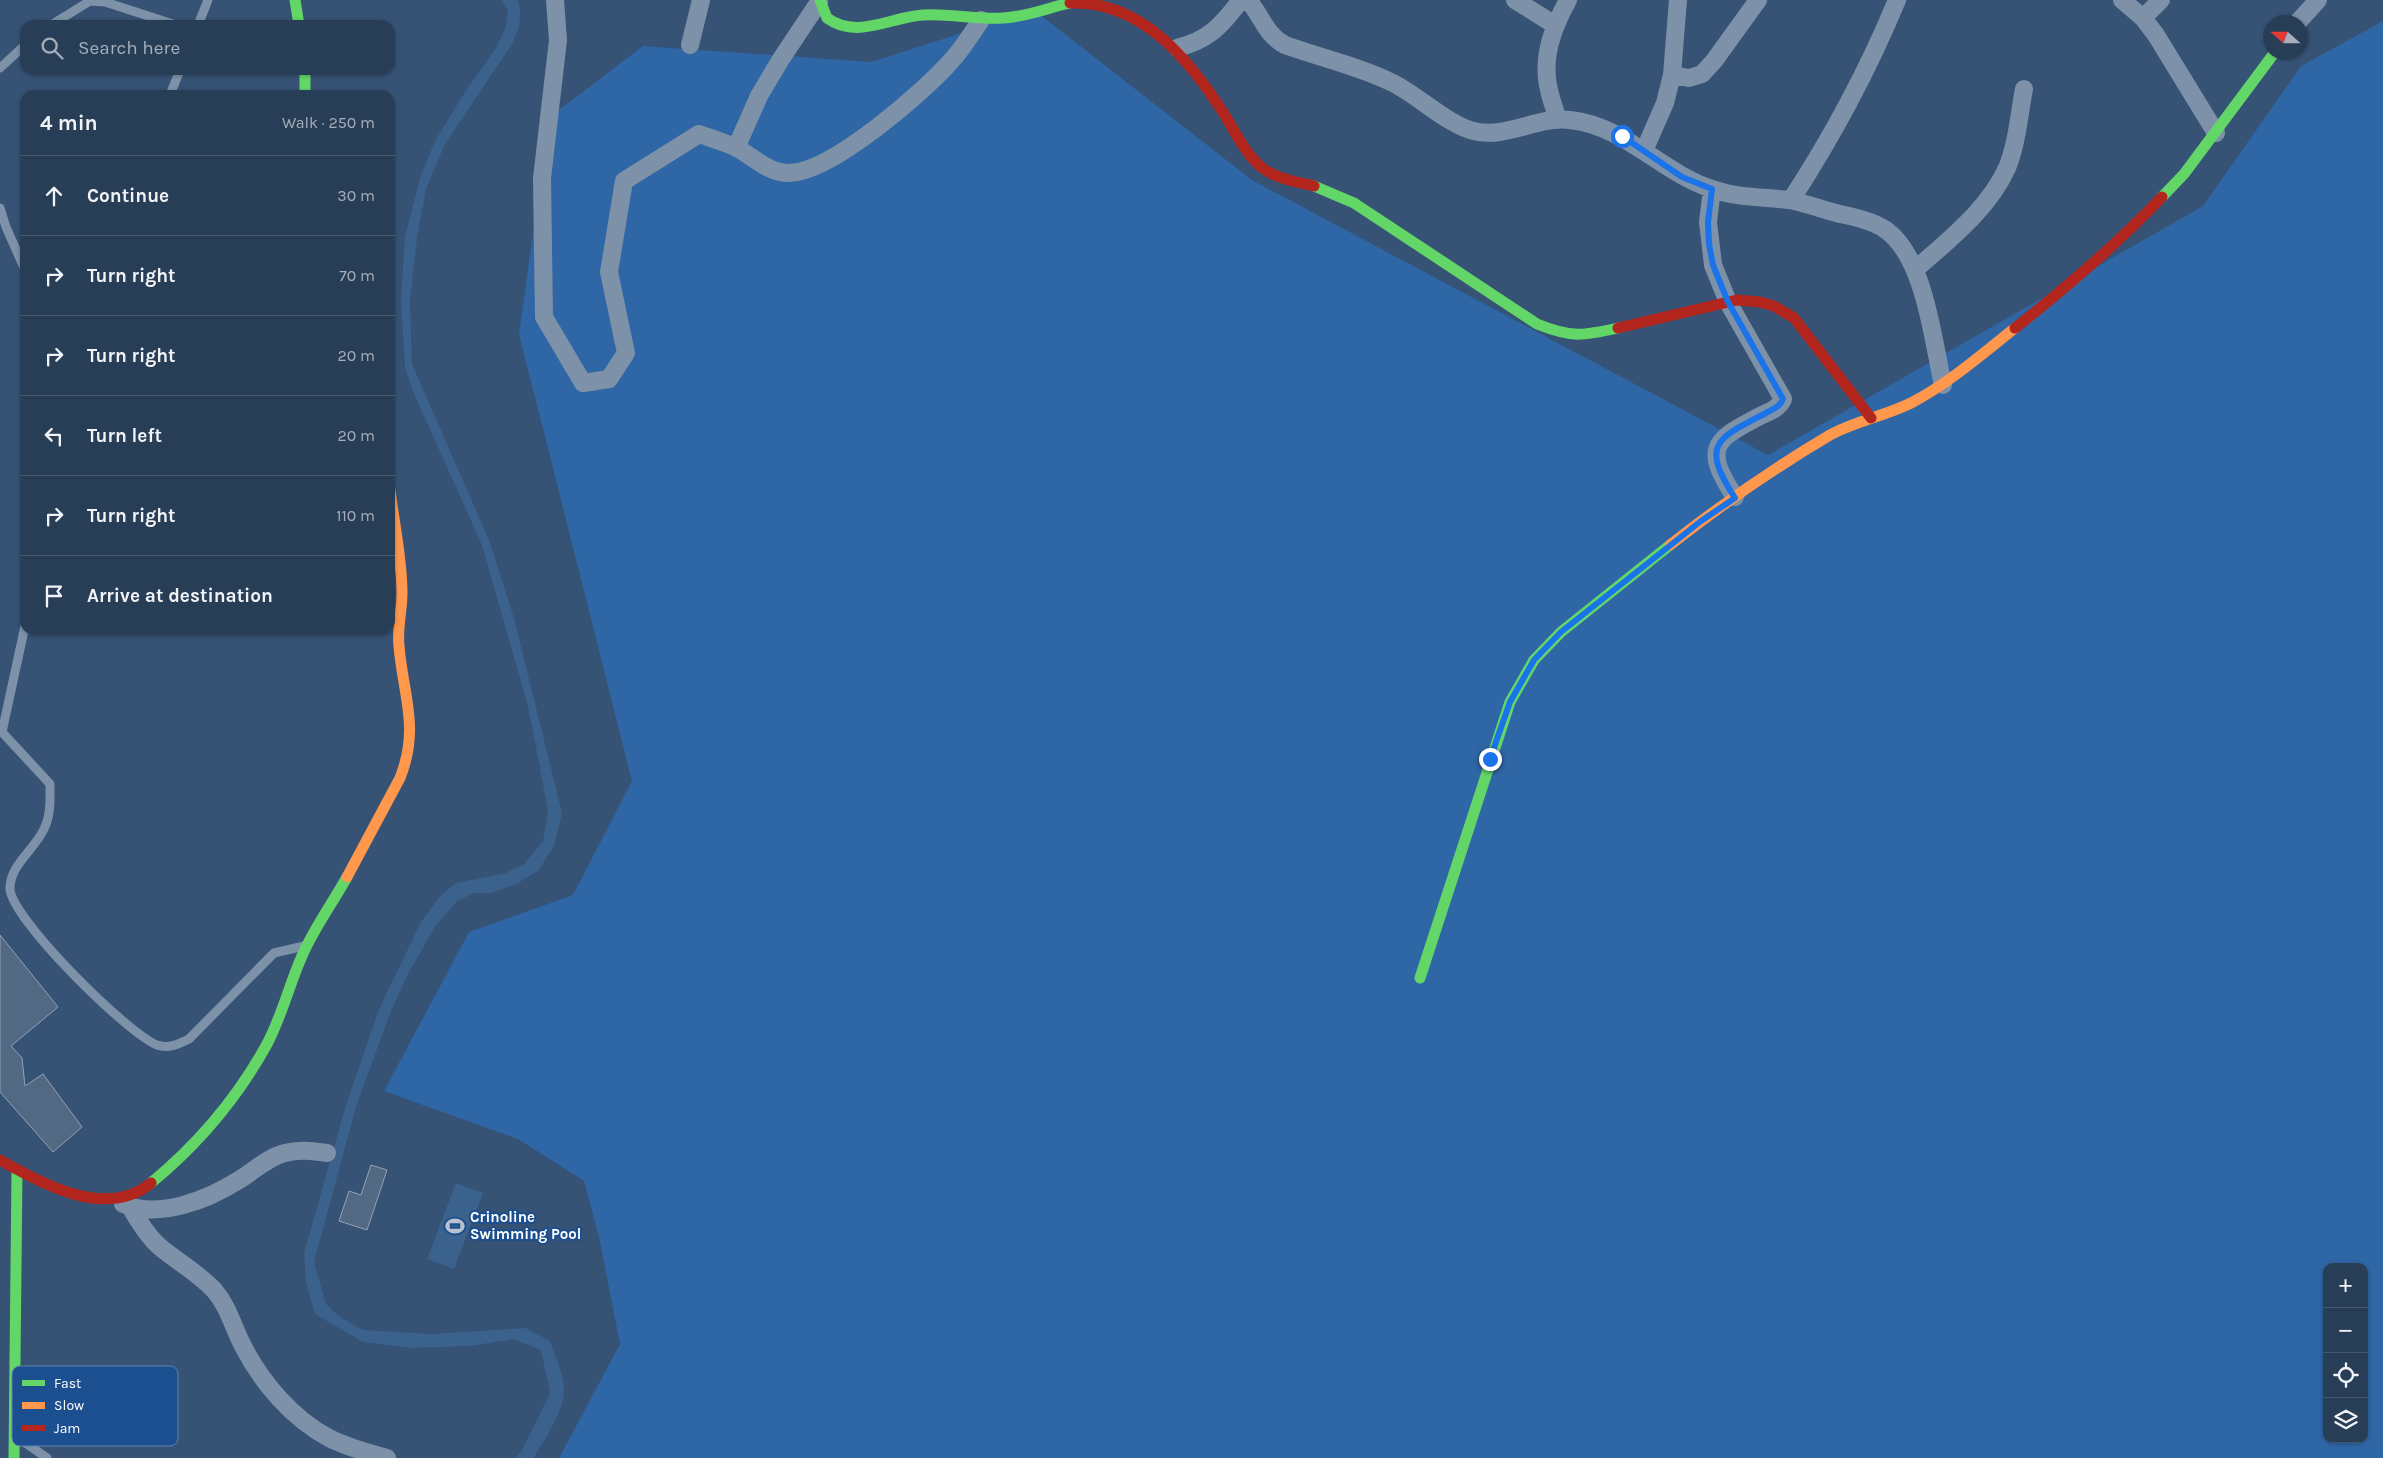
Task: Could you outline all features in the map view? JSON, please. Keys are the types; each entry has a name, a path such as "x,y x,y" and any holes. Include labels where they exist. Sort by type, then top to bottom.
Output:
{"street":[{"path":"295,0 298,20"},
{"path":"555,0 558,40 542,178 544,317 583,383 608,379 626,353 609,272 624,181 699,134 736,148 767,168 789,173 808,169 843,151 886,121 927,87 953,59 981,20"},
{"path":"690,45 701,0"},
{"path":"1177,48 1194,44 1210,35 1241,0"},
{"path":"1248,0 1256,8 1262,25 1274,40 1355,68 1393,84 1453,122 1470,130 1488,134 1510,131 1543,121 1568,119 1597,124 1622,136 1682,177 1712,189 1739,196 1791,200 1864,219 1886,231 1904,249 1915,270 1943,385"},
{"path":"1515,0 1555,26"},
{"path":"1558,120 1547,79 1548,52 1555,26 1568,0"},
{"path":"1644,151 1665,103 1672,75 1678,0"},
{"path":"1672,75 1689,78 1702,74 1714,61 1758,0"},
{"path":"1791,200 1817,160 1845,110 1877,49 1898,0"},
{"path":"2122,0 2143,18 2216,133"},
{"path":"2143,18 2160,0"},
{"path":"2304,15 2318,0"},
{"path":"736,148 759,96 780,59 820,1"},
{"path":"820,1 825,17 836,24 852,28 874,27 923,15 981,20 1016,16 1069,3 1092,1 1121,10 1151,24 1177,48 1200,78 1246,149 1258,164 1274,174 1328,190 1354,203 1537,324 1559,333 1582,336 1728,302 1759,300 1780,307 1794,318 1871,418"},
{"path":"1420,978 1510,702 1534,660 1561,632 1701,521 1824,439 1871,418 1910,404 1943,385 2066,287 2136,224 2184,174 2269,60"},
{"path":"305,75 305,90"},
{"path":"1915,270 1965,224 1991,195 2007,168 2015,139 2024,89"},
{"path":"1712,189 1708,222 1709,244 1713,265 1728,302 1783,399 1778,407 1728,433 1721,442 1716,454 1716,466 1735,498"},
{"path":"0,1160 17,1170 60,1188 84,1195 109,1199 126,1198 150,1184 169,1168 207,1126 248,1074 276,1026 306,946 387,804 409,752 412,733 398,630 402,607 395,539"},
{"path":"109,1199 131,1208 150,1210 184,1205 212,1194 284,1153 303,1150 327,1153"},
{"path":"15,1366 17,1170"},
{"path":"131,1208 143,1228 160,1247 197,1274 215,1291 228,1309 243,1347 260,1377 297,1416 329,1438 362,1451 387,1458"}],"lane":[{"path":"200,20 208,0"},
{"path":"59,20 90,1 106,2 161,20"},
{"path":"0,68 20,50"},
{"path":"172,90 178,75"},
{"path":"0,208 20,259"},
{"path":"23,635 1,732 50,784 50,807 44,829 14,872 9,888 15,905 54,954 92,994 142,1038 159,1046 174,1046 189,1039 274,953 306,946"},
{"path":"30,1446 47,1458"}],"shaded area":[{"path":"502,0 518,0 520,17 512,44 445,144 426,189 417,238 410,301 412,364 489,540 514,618 562,813 554,846 538,871 516,884 492,893 474,893 457,901 436,925 408,974 391,1011 356,1107 314,1262 326,1304 340,1317 363,1330 432,1334 526,1328 550,1341 563,1378 563,1399 553,1426 534,1458 516,1458 522,1450 550,1393 541,1350 513,1339 471,1346 411,1348 363,1342 315,1314 306,1283 304,1253 346,1105 379,1009 421,922 440,896 456,883 506,873 524,864 543,841 548,810 528,706 482,545 415,396 405,368 401,300 405,237 420,178 435,141 465,92 496,48 505,29 508,10"},
{"path":"1034,10 1252,180 1768,455 2203,206 2301,66 2383,21 2383,1458 559,1458 620,1344 599,1237 584,1181 518,1139 384,1091 469,932 573,895 632,781 519,334 540,183 559,110 643,46 871,62"},
{"name":"Crinoline Swimming Pool","path":"456,1183 483,1193 454,1269 427,1259"}],"building":[{"path":"0,935 58,1007 11,1046 22,1058 25,1086 43,1074 82,1127 53,1152 0,1092"},
{"path":"371,1165 387,1170 367,1230 339,1221 349,1191 361,1195"}],"traffic: fast":[{"path":"295,0 298,20"},
{"path":"820,0 827,18 838,24 850,27 874,26 923,15 1012,17 1070,3"},
{"path":"2162,197 2184,174 2269,60"},
{"path":"305,75 305,90"},
{"path":"1314,186 1354,203 1537,324 1569,334 1595,333 1618,328"},
{"path":"1420,978 1510,702 1534,660 1561,632 1670,545"},
{"path":"151,1183 200,1136 230,1101 256,1064 272,1033 307,946 347,877"},
{"path":"15,1366 17,1170"},
{"path":"14,1446 14,1458"}],"traffic: slow":[{"path":"1670,545 1748,487 1830,435 1901,408 1938,387 2015,328"},
{"path":"347,877 400,778 409,743 410,727 399,639 402,593 401,567 395,522"}],"traffic: jam":[{"path":"1070,3 1096,5 1120,12 1142,23 1162,38 1196,74 1211,94 1245,149 1261,167 1287,180 1314,186"},
{"path":"2015,328 2091,265 2162,197"},
{"path":"1618,328 1737,300 1760,302 1774,306 1794,318 1871,418"},
{"path":"0,1160 55,1188 95,1198 114,1198 133,1194 151,1183"}],"place":[{"name":"Crinoline Swimming Pool","path":"455,1226"}],"route":[{"path":"1490,759 1510,702 1534,660 1561,632 1701,521 1735,498 1716,466 1716,454 1721,442 1728,433 1778,407 1783,399 1782,394 1728,302 1713,265 1709,244 1708,222 1712,189 1682,177 1622,136"}]}
